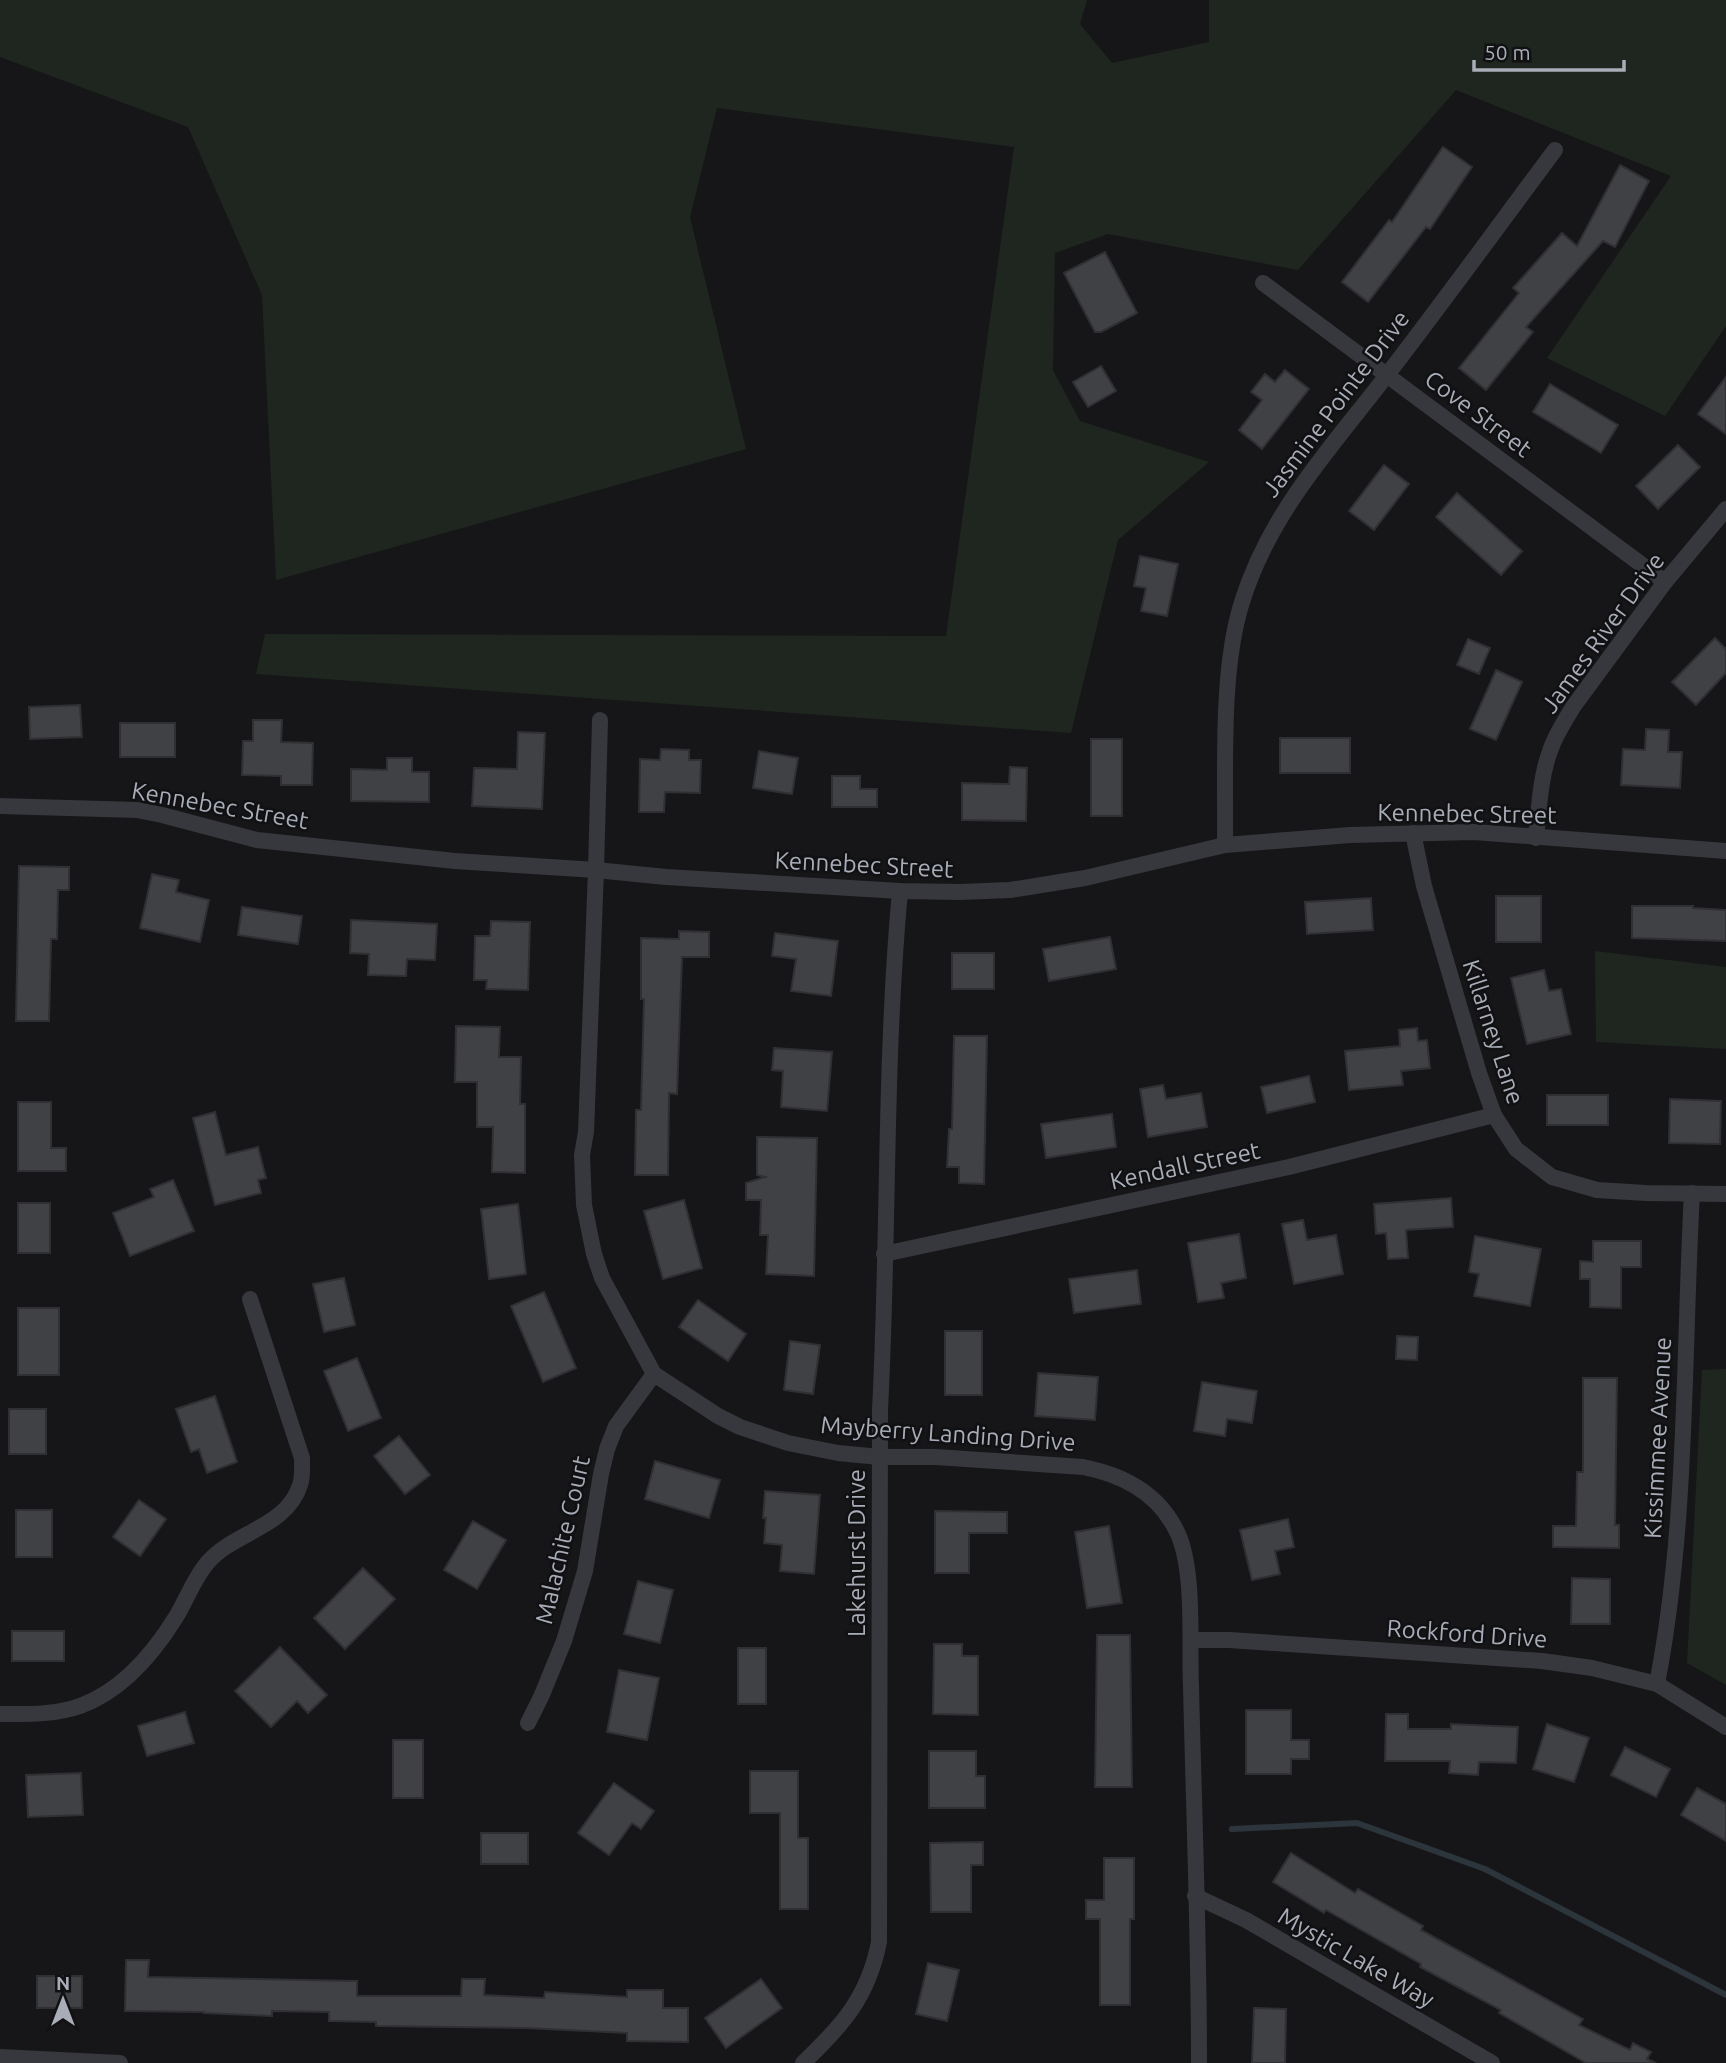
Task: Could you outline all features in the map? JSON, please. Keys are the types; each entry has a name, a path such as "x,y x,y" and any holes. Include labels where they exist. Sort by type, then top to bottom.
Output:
{"street":[{"name":"Jasmine Pointe Drive","path":"1225,845 1229,676 1242,603 1259,556 1289,501 1387,375 1555,149"},
{"name":"Cove Street","path":"1263,283 1665,582"},
{"name":"James River Drive","path":"1536,838 1544,770 1550,749 1573,707 1665,582 1726,509"},
{"name":"Mayberry Landing Drive","path":"600,720 586,1132 582,1155 584,1205 602,1279 654,1374 718,1416 740,1427 788,1443 838,1453 1083,1467 1130,1481 1150,1495 1166,1513 1178,1534 1186,1557 1191,1640 1199,2063"},
{"name":"Kennebec Street","path":"0,806 137,810 162,814 257,840 454,861 900,891 1010,890 1061,883 1225,845 1350,835 1474,832 1726,851"},
{"name":"Killarney Lane","path":"1413,833 1424,886 1493,1115 1516,1149 1552,1177 1597,1189 1726,1194"},
{"name":"Lakehurst Drive","path":"803,2063 837,2031 852,2011 874,1966 879,1941 880,1457 884,1254 891,1025 900,891"},
{"name":"Kendall Street","path":"884,1254 1289,1167 1493,1115"},
{"name":"Kissimmee Avenue","path":"1657,1684 1671,1602 1682,1457 1692,1193"},
{"path":"0,1714 28,1714 77,1707 101,1697 141,1666 170,1626 207,1563 225,1545 268,1523 288,1507 301,1485 302,1458 250,1299"},
{"name":"Malachite Court","path":"528,1723 564,1642 585,1571 607,1449 616,1426 654,1374"},
{"name":"Rockford Drive","path":"1191,1640 1229,1640 1542,1661 1592,1668 1657,1684 1726,1727"},
{"name":"Mystic Lake Way","path":"1195,1896 1246,1920 1492,2063"},
{"path":"0,2057 120,2063"}],"shaded area":[{"path":"0,0 1087,0 1080,24 1112,63 1209,42 1209,0 1726,0 1726,326 1665,416 1547,358 1671,176 1456,90 1298,270 1108,234 1055,253 1053,370 1080,421 1209,462 1118,540 1071,733 256,674 265,634 946,636 1014,147 717,108 690,217 746,449 276,580 262,295 188,127 0,57"},
{"path":"1595,951 1726,967 1726,1049 1596,1042"},
{"path":"1726,1369 1726,1685 1687,1663 1702,1370"}],"building":[{"path":"1443,147 1472,167 1430,229 1426,227 1368,302 1342,282 1389,220 1392,222"},
{"path":"1620,165 1649,181 1615,247 1603,241 1526,327 1533,332 1486,390 1459,368 1519,293 1513,288 1562,233 1577,246"},
{"path":"1105,252 1137,313 1101,332 1095,332 1064,273"},
{"path":"1101,366 1116,391 1088,407 1073,382"},
{"path":"1285,370 1309,389 1262,449 1239,430 1262,400 1251,392 1265,374 1275,382"},
{"path":"1726,377 1726,434 1698,414"},
{"path":"1550,384 1618,425 1601,453 1533,412"},
{"path":"1678,445 1700,467 1658,509 1636,486"},
{"path":"1384,465 1409,484 1374,530 1349,511"},
{"path":"1457,493 1522,551 1501,575 1436,517"},
{"path":"1140,556 1178,564 1167,616 1141,611 1146,588 1134,586"},
{"path":"1715,638 1726,649 1726,673 1696,705 1672,682"},
{"path":"1468,639 1490,648 1479,674 1457,665"},
{"path":"1496,670 1522,682 1496,740 1470,729"},
{"path":"80,705 82,737 30,739 29,707"},
{"path":"253,720 282,720 281,742 313,743 312,785 281,785 281,776 242,775 243,741 253,741"},
{"path":"120,723 175,723 175,757 120,757"},
{"path":"1646,729 1669,730 1668,752 1682,752 1680,788 1621,785 1623,749 1645,750"},
{"path":"518,732 545,733 542,809 472,806 474,768 517,769"},
{"path":"1280,738 1350,738 1350,773 1280,773"},
{"path":"1091,739 1122,739 1122,816 1091,816"},
{"path":"661,749 689,750 689,760 701,760 700,793 665,792 664,812 639,812 640,759 660,760"},
{"path":"759,751 798,758 792,794 753,788"},
{"path":"387,758 412,758 412,772 429,772 429,802 351,801 351,769 387,770"},
{"path":"1010,767 1027,768 1026,821 962,820 962,783 1009,784"},
{"path":"832,776 860,776 860,789 877,789 877,807 832,807"},
{"path":"19,866 69,867 69,890 58,890 57,939 51,939 49,1021 16,1021"},
{"path":"152,874 179,880 176,892 209,900 200,942 140,928"},
{"path":"1496,896 1541,896 1541,942 1496,942"},
{"path":"1371,898 1373,930 1307,934 1305,902"},
{"path":"1632,906 1693,906 1726,910 1726,941 1632,938"},
{"path":"242,907 302,916 298,944 238,935"},
{"path":"351,920 437,924 435,960 407,959 406,976 368,975 369,954 350,953"},
{"path":"491,921 530,922 528,990 486,989 487,980 474,980 475,936 490,936"},
{"path":"679,931 709,932 709,957 682,957 677,1094 669,1093 668,1175 635,1175 636,1110 641,1110 644,999 641,999 641,938 679,939"},
{"path":"775,933 838,941 831,996 791,991 796,959 772,956"},
{"path":"1110,937 1116,969 1049,981 1043,949"},
{"path":"952,953 994,953 994,989 952,989"},
{"path":"1544,970 1549,991 1561,989 1571,1034 1527,1044 1511,978"},
{"path":"456,1026 500,1027 499,1057 521,1057 520,1104 525,1104 525,1173 492,1172 493,1127 477,1127 477,1082 455,1082"},
{"path":"1417,1028 1418,1041 1427,1040 1430,1068 1401,1071 1403,1085 1349,1090 1345,1051 1400,1046 1399,1030"},
{"path":"954,1036 987,1036 984,1184 959,1183 959,1167 947,1167 949,1129 952,1129"},
{"path":"774,1048 832,1052 827,1111 781,1107 783,1071 772,1070"},
{"path":"1309,1076 1315,1102 1267,1113 1261,1087"},
{"path":"1163,1085 1166,1099 1201,1093 1207,1127 1148,1137 1140,1089"},
{"path":"1547,1095 1608,1095 1608,1125 1547,1125"},
{"path":"1670,1099 1721,1101 1720,1144 1669,1143"},
{"path":"18,1102 51,1102 51,1148 66,1148 66,1171 18,1171"},
{"path":"215,1112 226,1155 258,1147 266,1178 258,1180 261,1193 215,1205 193,1118"},
{"path":"1112,1114 1116,1147 1046,1158 1041,1124"},
{"path":"757,1137 817,1138 814,1276 766,1274 768,1235 760,1235 761,1200 746,1200 746,1183 765,1177 757,1175"},
{"path":"173,1180 194,1231 130,1256 113,1213 154,1197 150,1189"},
{"path":"1451,1198 1453,1227 1406,1230 1408,1258 1388,1259 1386,1233 1376,1234 1374,1204"},
{"path":"684,1200 702,1268 663,1279 644,1211"},
{"path":"18,1203 50,1203 50,1253 18,1253"},
{"path":"518,1204 526,1274 489,1279 481,1209"},
{"path":"1303,1220 1307,1240 1336,1235 1343,1274 1294,1284 1282,1224"},
{"path":"1239,1234 1246,1278 1221,1283 1224,1298 1198,1302 1188,1243"},
{"path":"1475,1236 1541,1249 1530,1306 1474,1296 1479,1274 1469,1272"},
{"path":"1593,1241 1641,1241 1641,1267 1621,1267 1621,1308 1590,1307 1590,1279 1580,1279 1580,1261 1593,1262"},
{"path":"1137,1270 1141,1304 1074,1313 1069,1279"},
{"path":"344,1278 355,1325 324,1332 313,1284"},
{"path":"544,1292 576,1368 543,1382 511,1306"},
{"path":"698,1300 746,1334 728,1361 679,1327"},
{"path":"18,1308 59,1308 59,1375 18,1375"},
{"path":"945,1331 982,1331 982,1395 945,1395"},
{"path":"1397,1336 1418,1337 1417,1360 1396,1359"},
{"path":"790,1341 820,1345 813,1394 784,1390"},
{"path":"357,1358 381,1418 348,1431 324,1371"},
{"path":"1038,1373 1098,1377 1095,1420 1035,1416"},
{"path":"1583,1378 1617,1378 1615,1525 1619,1525 1619,1548 1553,1547 1553,1526 1576,1526 1577,1472 1583,1472"},
{"path":"1202,1382 1257,1391 1252,1423 1227,1419 1225,1436 1194,1431"},
{"path":"215,1396 237,1462 207,1473 199,1449 191,1452 176,1409"},
{"path":"9,1409 46,1409 46,1454 9,1454"},
{"path":"399,1436 430,1475 405,1494 374,1456"},
{"path":"655,1461 720,1480 709,1518 645,1499"},
{"path":"765,1491 820,1495 814,1574 780,1571 782,1545 764,1543"},
{"path":"139,1500 166,1519 140,1556 113,1537"},
{"path":"16,1510 52,1510 52,1557 16,1557"},
{"path":"935,1511 1007,1512 1007,1533 969,1533 969,1573 935,1573"},
{"path":"1288,1519 1294,1547 1275,1551 1280,1574 1252,1580 1240,1530"},
{"path":"473,1521 506,1540 477,1589 444,1570"},
{"path":"1109,1526 1122,1603 1087,1608 1075,1532"},
{"path":"363,1568 395,1599 345,1649 314,1618"},
{"path":"1572,1578 1610,1579 1610,1624 1571,1624"},
{"path":"638,1581 673,1590 660,1643 624,1634"},
{"path":"12,1631 64,1631 64,1661 12,1661"},
{"path":"1097,1635 1130,1635 1132,1787 1095,1787"},
{"path":"934,1644 962,1644 962,1656 978,1656 978,1715 933,1714"},
{"path":"280,1647 327,1695 308,1713 297,1701 271,1727 235,1691"},
{"path":"738,1648 766,1648 766,1704 738,1704"},
{"path":"619,1670 659,1678 647,1740 607,1732"},
{"path":"1246,1710 1291,1710 1291,1740 1309,1740 1309,1759 1291,1759 1291,1774 1246,1774"},
{"path":"185,1712 194,1743 147,1756 138,1726"},
{"path":"1386,1714 1408,1714 1408,1729 1451,1729 1451,1724 1518,1727 1516,1763 1479,1762 1478,1775 1449,1773 1450,1761 1385,1761"},
{"path":"1547,1724 1589,1738 1574,1782 1533,1769"},
{"path":"393,1740 423,1740 423,1798 393,1798"},
{"path":"1625,1747 1670,1769 1656,1797 1611,1775"},
{"path":"929,1751 976,1751 976,1776 985,1776 985,1808 929,1808"},
{"path":"750,1771 798,1771 798,1838 808,1838 808,1909 780,1909 780,1813 750,1813"},
{"path":"81,1773 83,1815 28,1817 26,1775"},
{"path":"614,1783 654,1811 641,1829 632,1823 609,1855 578,1833"},
{"path":"1697,1788 1726,1804 1726,1841 1681,1815"},
{"path":"481,1833 528,1833 528,1864 481,1864"},
{"path":"983,1842 983,1865 971,1865 971,1912 931,1912 930,1843"},
{"path":"1291,1853 1355,1893 1358,1889 1423,1926 1421,1930 1583,2019 1579,2025 1630,2050 1633,2043 1651,2052 1647,2059 1656,2063 1586,2063 1499,2013 1501,2010 1420,1967 1421,1964 1326,1910 1324,1913 1273,1882"},
{"path":"1104,1858 1134,1858 1134,1919 1130,1919 1130,2005 1100,2005 1100,1919 1086,1919 1086,1900 1104,1900"},
{"path":"126,1960 149,1960 148,1977 357,1981 357,1996 461,1996 462,1979 485,1979 484,1995 544,1998 545,1992 627,1997 627,1990 663,1990 663,2008 688,2008 688,2042 627,2041 627,2033 526,2028 376,2026 376,2022 329,2021 329,2012 272,2011 272,2016 125,2011"},
{"path":"928,1963 959,1970 947,2021 916,2014"},
{"path":"37,1976 82,1976 82,2008 37,2008"},
{"path":"761,1979 782,2008 726,2048 705,2018"},
{"path":"1254,2008 1286,2009 1285,2063 1252,2063"}],"waterway":[{"path":"1232,1829 1357,1823 1485,1869 1726,1995"}]}
